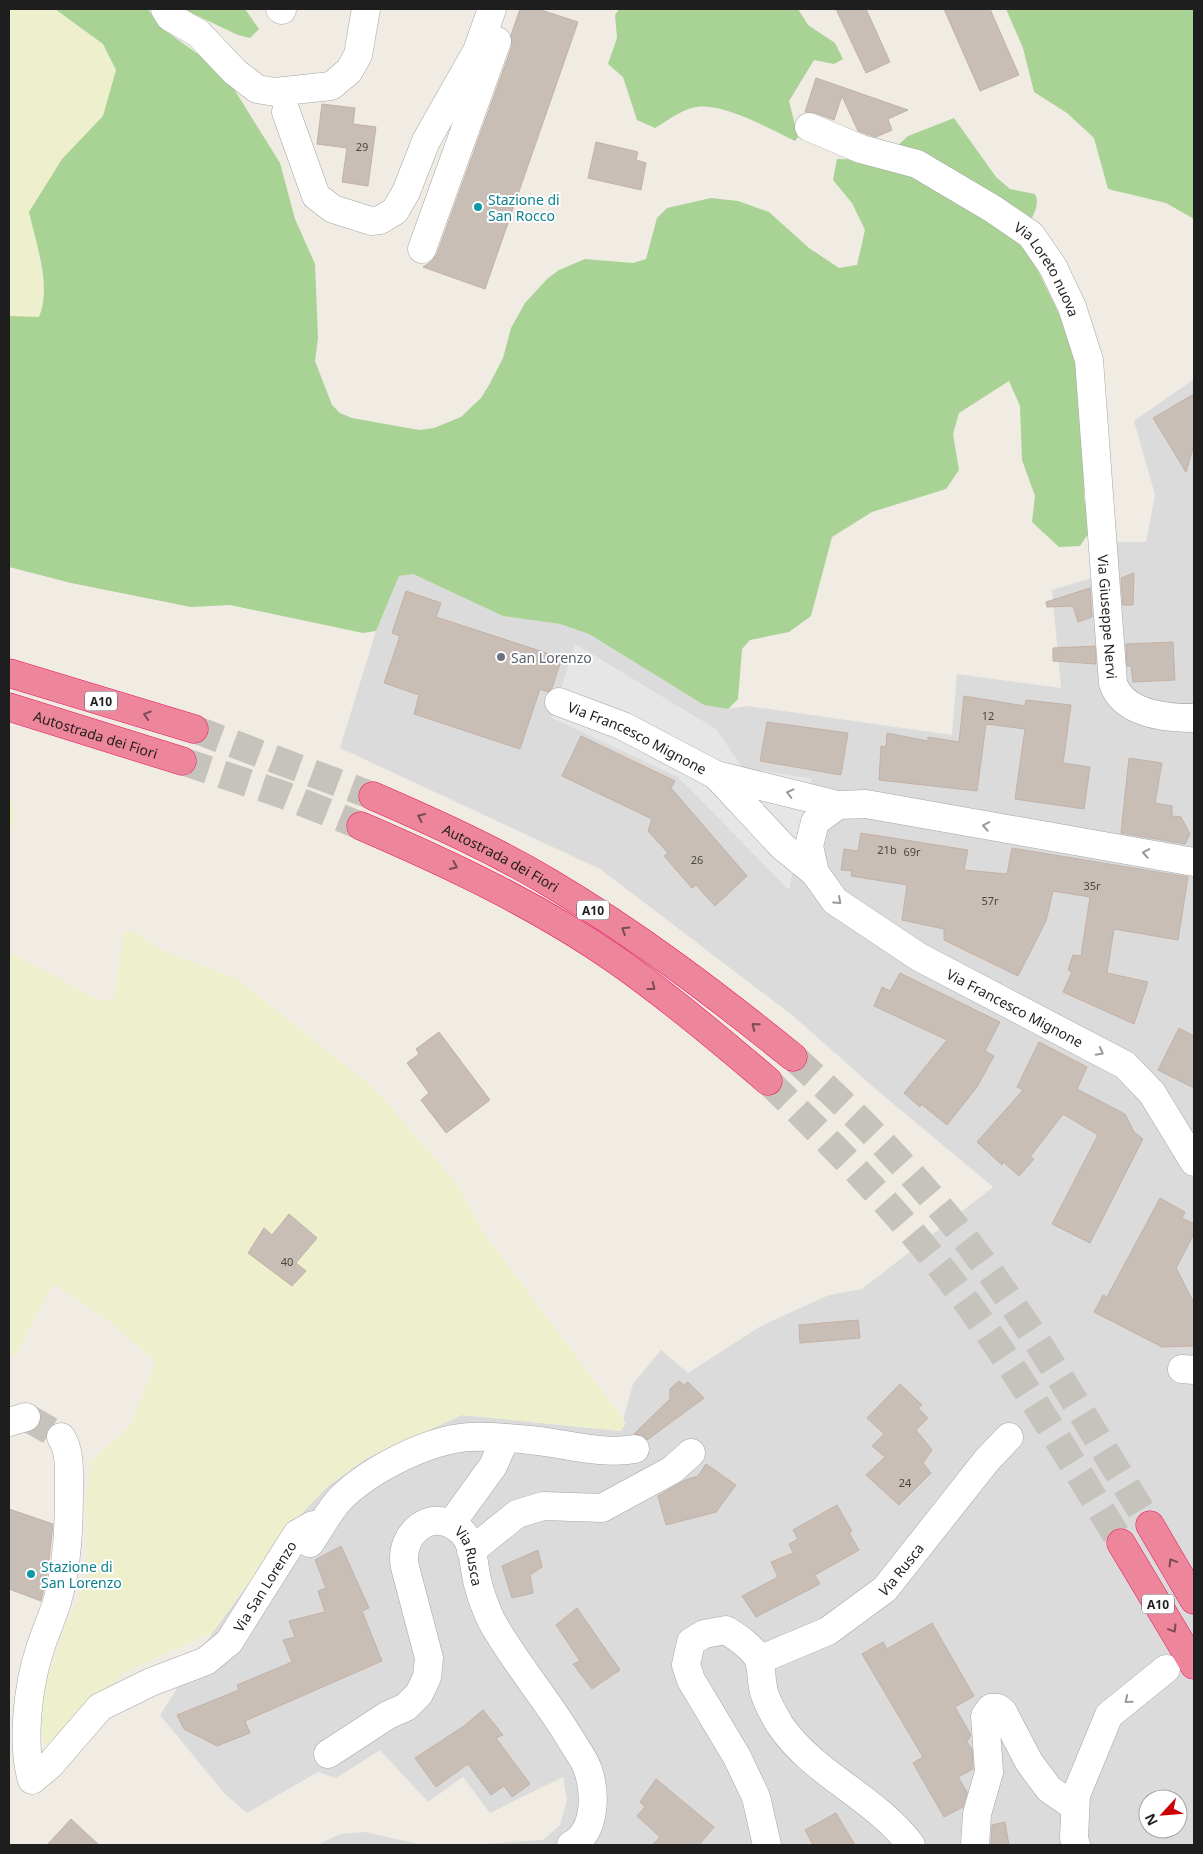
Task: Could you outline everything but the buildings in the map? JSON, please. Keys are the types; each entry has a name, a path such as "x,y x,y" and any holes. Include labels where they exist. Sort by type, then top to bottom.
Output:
{"highway":[{"name":"A10","path":"9,673 194,729"},
{"name":"Autostrada dei Fiori","path":"9,707 182,761"},
{"name":"Autostrada dei Fiori","path":"372,796 466,837 548,882 632,934 708,989 793,1057"},
{"name":"A10","path":"361,826 462,870 615,959 699,1021 768,1081"},
{"name":"A10","path":"1150,1525 1194,1600"},
{"name":"A10","path":"1121,1542 1194,1665"}],"street":[{"path":"165,9 170,17 198,33 235,72 257,89 275,92 331,86 349,72 358,56 366,9"},
{"path":"286,112 316,196 333,209 371,221 380,220 395,211 406,192 426,141 477,51 492,9"},
{"path":"422,249 510,9"},
{"name":"Via Loreto nuova","path":"809,127 861,149 917,164 993,209 1030,235 1053,267 1072,307 1089,360 1102,544"},
{"name":"Via Giuseppe Nervi","path":"1102,544 1113,683 1116,693 1126,703 1146,712 1194,718"},
{"name":"Via Francesco Mignone","path":"558,702 623,726 716,775 838,804 866,804 1194,862"},
{"name":"Via Francesco Mignone","path":"716,775 783,847 816,873 835,901 919,957 1125,1065 1152,1093 1194,1162"},
{"name":"Via Francesco Mignone","path":"816,873 809,846 816,822 838,804"},
{"name":"Via San Lorenzo","path":"60,1437 66,1444 68,1460 69,1531 57,1602 39,1650 29,1700 27,1765 32,1780 50,1766 100,1707 151,1682 206,1661 228,1642 297,1534 313,1525 320,1527"},
{"path":"215,1678 273,1598 339,1501 358,1483 390,1463 434,1445 468,1437 529,1440 613,1452 635,1449"},
{"name":"Via Rusca","path":"759,1660 828,1631 885,1589 987,1460 1009,1437"},
{"path":"451,1524 492,1466 505,1438"},
{"path":"471,1551 517,1514 543,1506 602,1508 672,1470 692,1453"},
{"name":"Via Rusca","path":"328,1754 388,1715 406,1707 419,1694 427,1677 430,1658 405,1568 403,1556 405,1545 410,1535 418,1527 440,1521 451,1524 468,1540 478,1584 491,1619 525,1674 563,1726 588,1769 594,1797 590,1823 571,1845"},
{"path":"766,1845 756,1797 737,1757 691,1680 686,1664 691,1642 704,1634 726,1630 743,1641 759,1660 763,1690 780,1724 805,1753 830,1776 864,1799 900,1831 911,1845"},
{"path":"1076,1845 1074,1838 1076,1795 1109,1715 1166,1669"},
{"path":"975,1845 977,1814 990,1772 985,1716 991,1708 998,1708 1003,1712 1028,1762 1049,1789 1076,1807"}],"shaded area":[{"path":"1194,379 1194,1845 468,1845 543,1840 560,1825 567,1800 563,1777 490,1813 463,1777 428,1802 380,1750 336,1778 318,1772 247,1813 224,1793 160,1715 213,1632 290,1526 328,1486 367,1458 462,1415 620,1431 633,1384 661,1350 688,1373 761,1326 829,1295 862,1289 993,1187 879,1092 792,1015 600,869 340,748 376,631 399,576 413,574 503,616 560,624 589,634 704,705 728,709 747,706 952,735 957,674 1061,688 1052,590 1095,577 1111,542 1146,542 1155,495 1134,421"},
{"path":"575,644 716,729 742,767 812,779 789,890 678,777 552,718"},
{"path":"365,1832 423,1845 317,1845 340,1834"}],"green space":[{"path":"9,9 55,9 103,44 116,70 103,116 62,159 39,259 44,290 43,304 39,317 9,316"},
{"path":"55,9 148,9 159,26 224,73 280,163 295,219 315,264 318,338 315,361 332,405 340,413 352,418 419,430 434,428 461,417 481,398 503,358 511,328 525,303 547,279 559,270 585,259 633,263 646,259 657,218 667,208 711,198 738,201 769,212 809,248 839,268 857,265 865,230 852,203 833,180 837,159 882,160 908,136 954,118 996,177 1010,189 1035,194 1037,199 1033,215 1021,236 1060,316 1083,386 1084,498 1090,531 1080,546 1059,547 1032,522 1035,496 1022,460 1020,406 1009,381 959,413 953,434 959,470 946,489 872,512 832,537 811,616 789,632 750,640 742,649 738,699 728,709 704,705 589,634 560,624 503,616 413,574 399,576 376,631 363,633 230,605 191,607 71,583 9,567 9,316 39,317 43,305 44,292 42,265 29,212 62,159 103,116 116,70 103,44"},
{"path":"183,9 245,9 259,29 250,38 238,35"},
{"path":"619,9 798,9 808,25 835,43 843,59 834,64 814,60 789,101 798,137 795,141 747,118 708,107 692,108 655,128 637,120 623,77 608,64 617,38 615,15"},
{"path":"1006,9 1194,9 1194,219 1166,203 1108,189 1094,138 1067,113 1034,92 1023,48"},
{"path":"9,791 14,806 14,825 9,835"},
{"path":"134,931 161,950 237,979 374,1088 455,1182 483,1232 626,1423 621,1431 462,1415 367,1458 328,1486 290,1526 213,1632 124,1673 52,1747 43,1743 41,1719 44,1688 66,1624 87,1580 85,1505 91,1461 132,1424 155,1361 108,1320 53,1284 15,1357 9,1348 9,952 101,1001 114,999 124,932"}],"tunnel":[{"path":"194,729 373,796"},
{"path":"182,761 284,795 361,826"},
{"path":"793,1057 844,1104 916,1179 960,1232 1026,1324 1150,1525"},
{"path":"768,1081 863,1178 909,1229 952,1282 1018,1378 1121,1543"},
{"path":"26,1417 61,1437"}],"place":[{"name":"Stazione di San Rocco","path":"478,207"},
{"name":"San Lorenzo","path":"501,657"},
{"name":"Stazione di San Lorenzo","path":"31,1574"}]}
